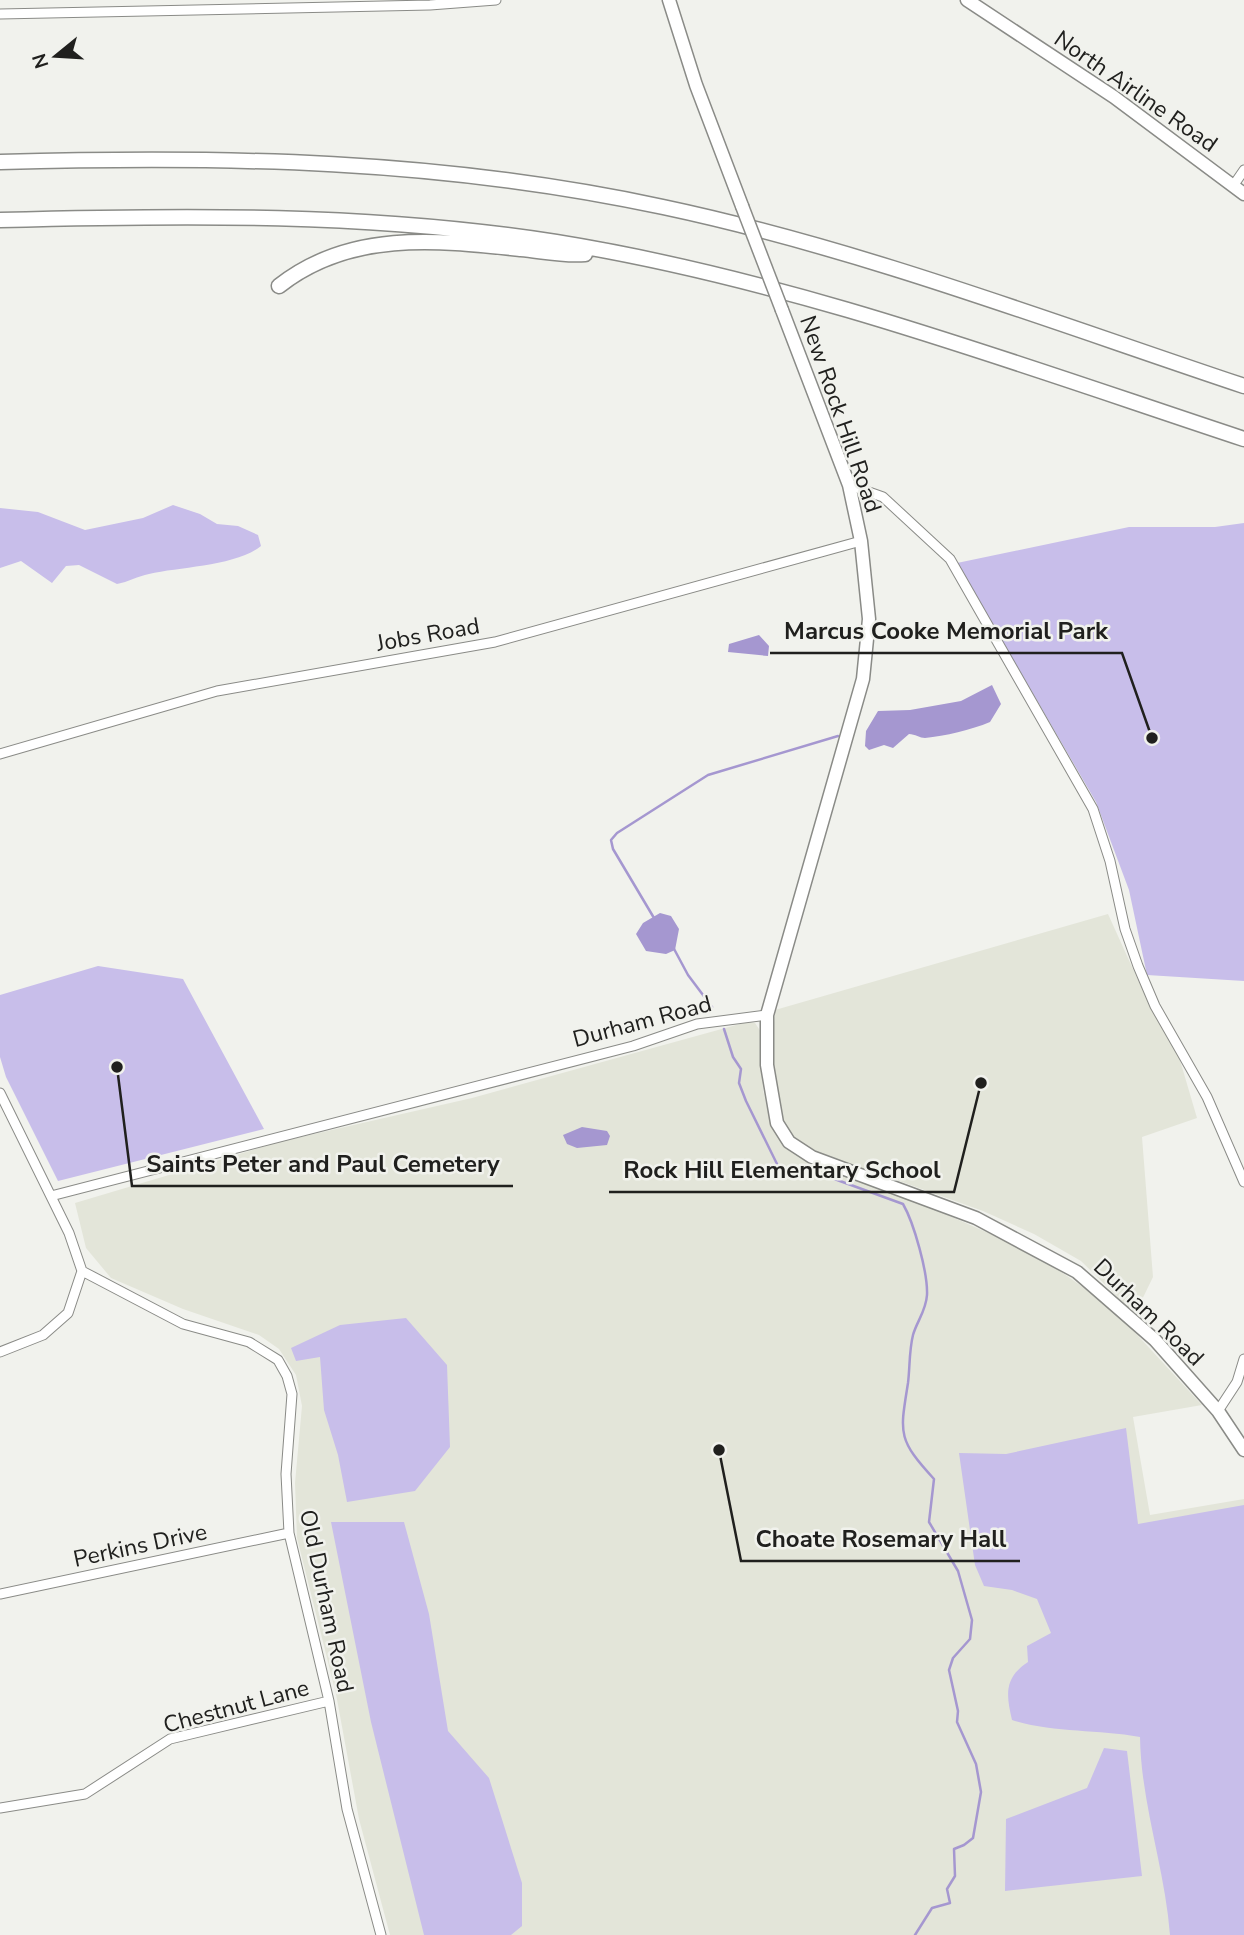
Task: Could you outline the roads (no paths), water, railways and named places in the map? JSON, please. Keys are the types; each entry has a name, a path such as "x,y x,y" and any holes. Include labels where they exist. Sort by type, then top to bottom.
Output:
{"highway":[{"path":"0,162 169,158 295,160 413,167 565,188 697,214 814,245 1244,386"},
{"path":"0,220 200,215 318,218 465,230 605,251 719,274 809,297 1244,439"},
{"path":"279,286 306,267 331,256 392,242 493,246 573,255 605,251"}],"main road":[{"name":"New Rock Hill Road","path":"669,0 696,85 849,485 861,541 869,619 865,670 766,1015"},
{"name":"North Airline Road","path":"967,0 1114,97 1244,194"},
{"name":"Durham Road","path":"766,1015 772,1099 777,1123 789,1142 812,1157 976,1218 1077,1272 1155,1340 1218,1411 1244,1450"}],"street":[{"path":"0,14 232,5 430,5 496,0"},
{"path":"1233,186 1244,170"},
{"path":"849,485 883,497 950,559 1093,808 1110,861 1125,929 1138,966 1155,1006 1207,1097 1244,1182"},
{"name":"Jobs Road","path":"0,754 217,691 495,642 861,541"},
{"name":"Durham Road","path":"51,1196 633,1046 697,1024 766,1015"},
{"path":"0,1093 51,1196 82,1271 68,1313 43,1335 0,1352"},
{"name":"Old Durham Road","path":"82,1271 183,1324 249,1342 278,1360 287,1376 292,1394 286,1474 289,1533 329,1701 347,1809 382,1935"},
{"path":"1218,1411 1237,1382 1244,1359"},
{"name":"Perkins Drive","path":"0,1594 289,1533"},
{"name":"Chestnut Lane","path":"0,1808 85,1794 170,1739 329,1701"}],"waterway":[{"path":"654,918 613,849 611,840 617,833 708,775 838,736"},
{"path":"673,947 688,975 712,1007"},
{"path":"724,1029 733,1057 741,1069 739,1083 746,1101 778,1166 789,1171 794,1168 807,1169 903,1204 912,1223 923,1262 927,1295 912,1341 903,1413 904,1435 913,1454 934,1479 929,1522 958,1571 972,1620 970,1639 953,1658 949,1670 958,1711 957,1722 976,1764 981,1792 973,1838 954,1849 955,1876 947,1889 950,1903 932,1908 915,1935"}],"place":[{"name":"Marcus Cooke Memorial Park","path":"1152,738"},
{"name":"Saints Peter and Paul Cemetery","path":"117,1067"},
{"name":"Rock Hill Elementary School","path":"981,1083"},
{"name":"Choate Rosemary Hall","path":"719,1450"}]}
